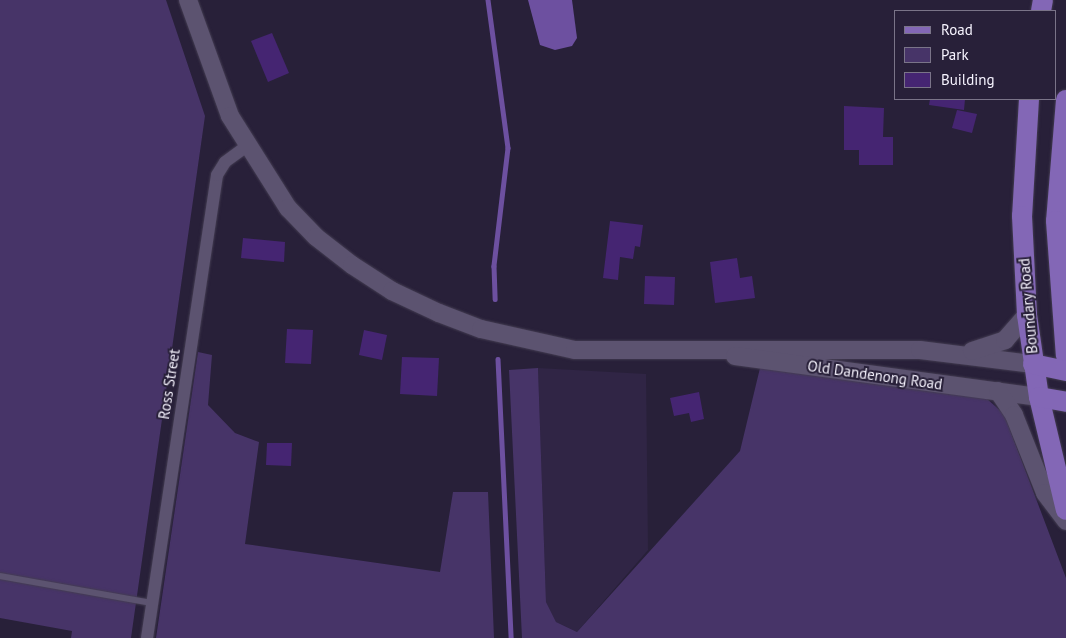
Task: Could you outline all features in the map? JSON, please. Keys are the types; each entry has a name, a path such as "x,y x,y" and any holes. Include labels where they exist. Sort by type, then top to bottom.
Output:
{"main road":[{"name":"Old Dandenong Road","path":"188,0 213,77 246,147 288,208 316,238 360,270 416,302 481,329 567,348 627,353 683,349 810,347 962,354 1033,364 1066,371"},
{"name":"Boundary Road","path":"1029,100 1022,216 1027,315 1039,397 1066,510"},
{"path":"1066,100 1056,221 1066,356"},
{"path":"962,354 1005,340 1027,315"},
{"name":"Old Dandenong Road","path":"683,349 998,391 1066,402"},
{"path":"998,391 1014,415 1045,493 1066,521"}],"street":[{"name":"Ross Street","path":"147,638 217,175 224,162 246,147"}],"lane":[{"path":"0,576 152,603"}],"shaded area":[{"path":"528,0 572,0 577,38 572,46 555,50 540,45"},
{"path":"538,368 646,374 648,550 577,632 556,622 546,602"}],"green space":[{"path":"0,0 166,0 205,116 131,638 71,638 72,631 0,618"},
{"path":"198,352 212,355 208,405 235,433 259,442 245,544 440,572 453,492 488,492 494,638 156,638"},
{"path":"538,368 546,602 556,622 577,632 740,451 760,368 986,398 1004,414 1066,578 1066,638 522,638 509,370"}],"building":[{"path":"272,33 289,73 268,82 251,41"},
{"path":"930,100 965,100 964,110 929,105"},
{"path":"844,106 884,108 883,137 893,137 893,165 859,165 859,150 844,150"},
{"path":"957,110 977,114 972,133 952,128"},
{"path":"610,221 643,225 640,247 635,246 633,259 620,257 618,280 603,278"},
{"path":"243,238 285,242 284,262 241,258"},
{"path":"737,258 740,278 752,276 755,298 715,303 710,262"},
{"path":"645,276 675,277 674,305 644,304"},
{"path":"287,329 313,330 311,364 285,363"},
{"path":"364,330 387,335 382,360 359,355"},
{"path":"402,357 439,358 437,396 400,394"},
{"path":"699,392 704,419 691,422 689,413 674,416 670,398"},
{"path":"267,443 292,443 291,466 266,465"}],"waterway":[{"path":"488,0 508,148 494,266 495,299"},
{"path":"498,359 511,638"}]}
